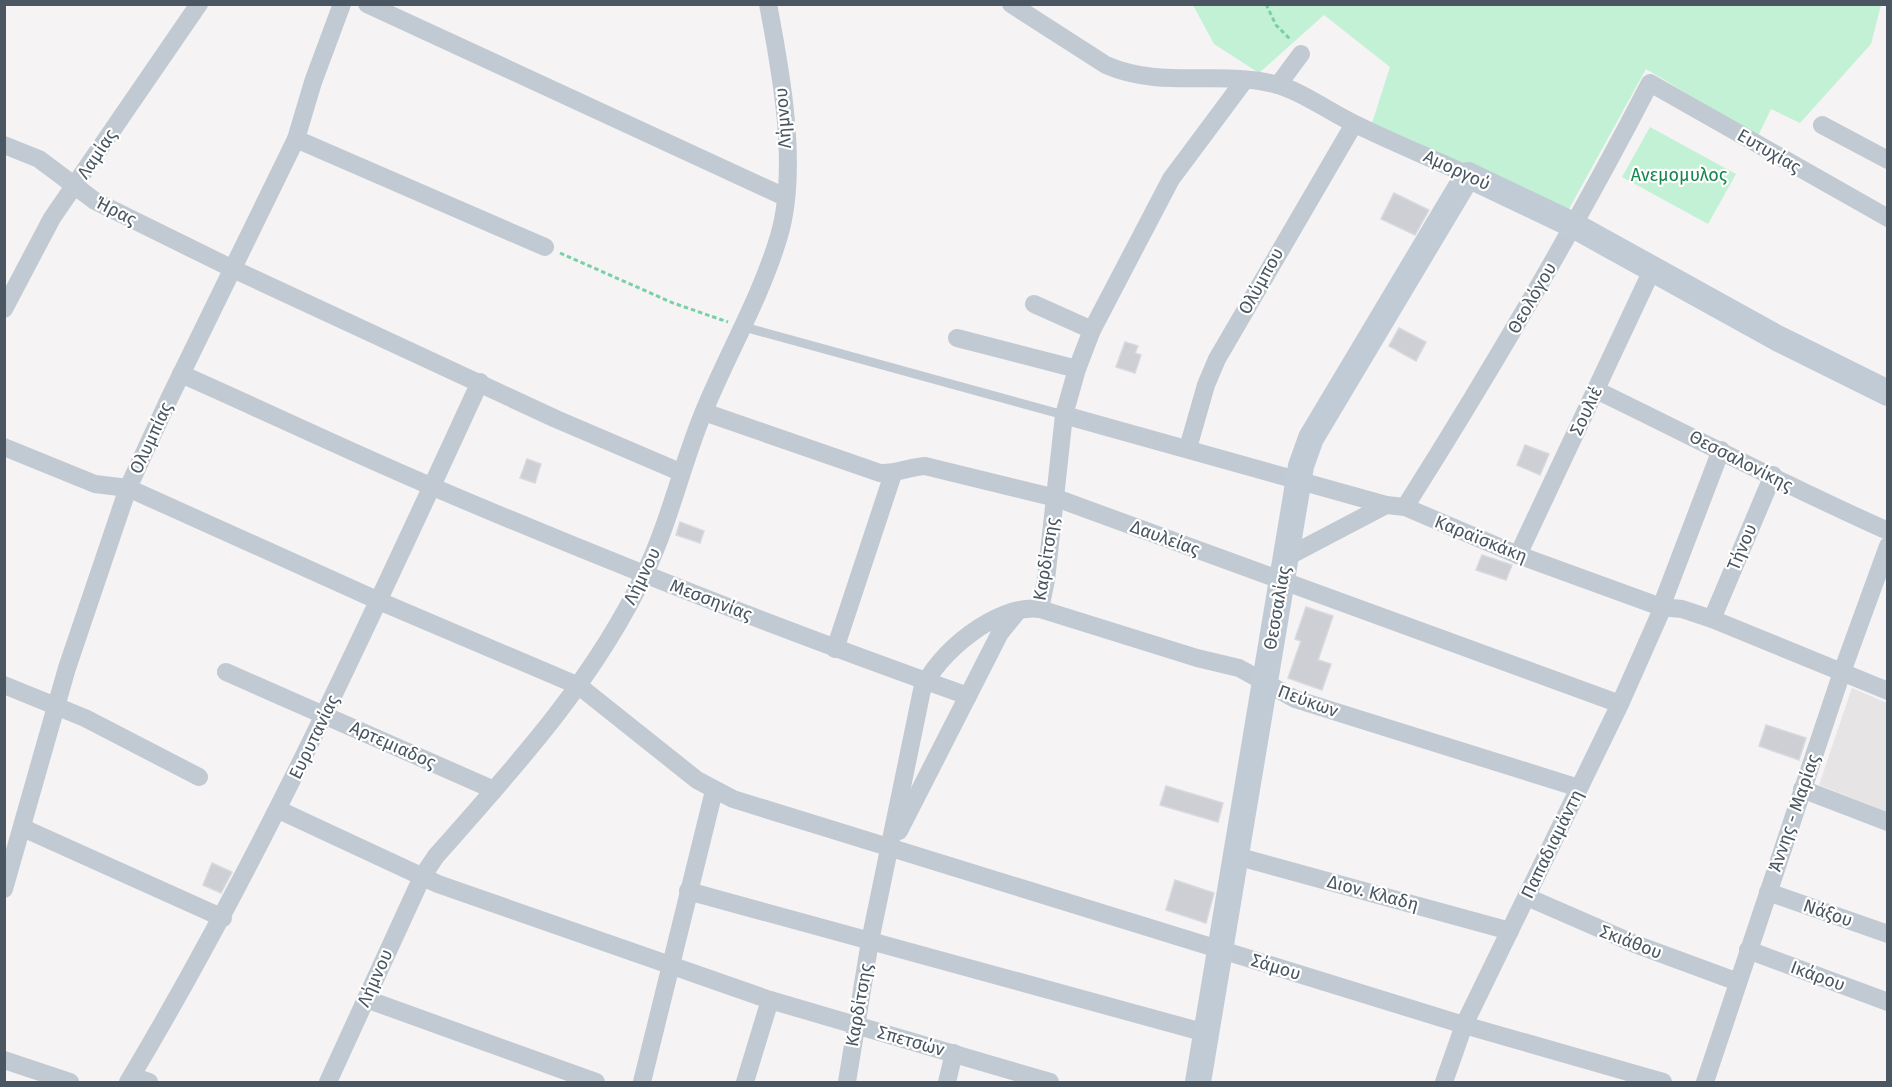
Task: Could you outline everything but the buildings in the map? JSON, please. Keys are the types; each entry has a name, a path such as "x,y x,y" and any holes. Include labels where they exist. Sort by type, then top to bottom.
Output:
{"street":[{"name":"Λαμίας","path":"4,309 52,218 199,4"},
{"name":"Ολυμπίας","path":"4,889 56,706 128,488 296,139 313,82 342,4"},
{"path":"367,4 785,197"},
{"name":"Λήμνου","path":"328,1083 422,877 436,856 564,708 644,574 658,542 680,472 704,411 744,327 779,235 785,197 786,124 768,4"},
{"name":"Αμοργού","path":"1011,4 1106,65 1122,72 1184,80 1244,81 1278,85 1354,124 1573,225 1777,338 1887,393"},
{"path":"1278,85 1301,54"},
{"name":"Καρδίτσης","path":"847,1083 854,1025 870,941 891,845 908,749 926,681 942,658 963,638 1017,611 1040,609 1046,580 1065,415 1077,369 1092,330 1171,179 1244,81"},
{"name":"Ευτυχίας","path":"1650,83 1887,218"},
{"name":"Θεολόγου","path":"1405,507 1478,392 1650,83"},
{"name":"Ολύμπου","path":"1188,448 1206,385 1217,359 1354,124"},
{"path":"1822,125 1887,160"},
{"path":"296,139 545,248"},
{"name":"Ήρας","path":"4,145 39,159 74,188 95,201 233,269 556,419 680,472"},
{"name":"Θεσσαλίας","path":"1198,1083 1218,949 1236,856 1301,466 1311,438 1468,175"},
{"name":"Σουλιέ","path":"1518,555 1653,268"},
{"path":"1034,304 1092,330"},
{"path":"957,338 1077,369"},
{"name":"Μεσσηνίας","path":"181,374 432,487 644,574 835,649 968,696"},
{"name":"Ευρυτανίας","path":"136,1080 279,810 480,382"},
{"name":"Θεσσαλονίκης","path":"1596,390 1773,475 1813,498 1887,531"},
{"name":"Δαυλείας","path":"704,411 864,468 893,474 908,468 925,466 1056,498 1284,569 1620,704"},
{"name":"Καραϊσκάκη","path":"1065,415 1386,505 1405,507 1518,555 1662,607 1682,609 1712,620 1887,691"},
{"path":"4,447 95,484 128,488 379,601 579,686 714,791 642,1083"},
{"name":"Παπαδιαμάντη","path":"1444,1083 1464,1025 1620,704 1662,607 1720,450"},
{"path":"835,649 893,474"},
{"name":"Τήνου","path":"1712,620 1773,475"},
{"path":"1284,569 1386,505"},
{"name":"Άννης - Μαρίας","path":"1705,1083 1842,672 1887,546"},
{"name":"Πεύκων","path":"1040,609 1197,658 1239,668 1295,699 1579,788"},
{"path":"891,845 1000,633 1017,611"},
{"name":"Αρτεμιαδος","path":"226,672 494,790"},
{"path":"4,685 56,706 199,777"},
{"path":"1803,789 1887,822"},
{"name":"Σάμου","path":"714,791 1464,1025 1664,1083"},
{"name":"Σπετσών","path":"279,810 422,877 670,965 770,1000 1050,1083"},
{"path":"23,828 223,918"},
{"name":"Διον. Κλαδη","path":"1236,856 1510,931"},
{"path":"688,891 1206,1033"},
{"name":"Νάξου","path":"1768,892 1887,934"},
{"name":"Σκιάθου","path":"1527,897 1635,944 1738,982"},
{"name":"Ικάρου","path":"1748,950 1887,1002"},
{"path":"366,999 596,1083"},
{"path":"745,1083 770,1000"},
{"path":"947,1083 954,1053"},
{"path":"4,1060 70,1083"}],"lane":[{"path":"744,327 1065,415"}],"path":[{"path":"1266,4 1276,25 1301,54"},
{"path":"545,248 673,303 744,327"}],"shaded area":[{"path":"1852,688 1887,703 1887,812 1819,785"}],"green space":[{"path":"1193,5 1881,5 1871,44 1800,123 1771,109 1758,136 1646,69 1564,218 1372,123 1390,67 1324,15 1259,73 1214,44"},
{"name":"Ανεμομυλος","path":"1650,127 1736,174 1708,224 1622,177"}]}
